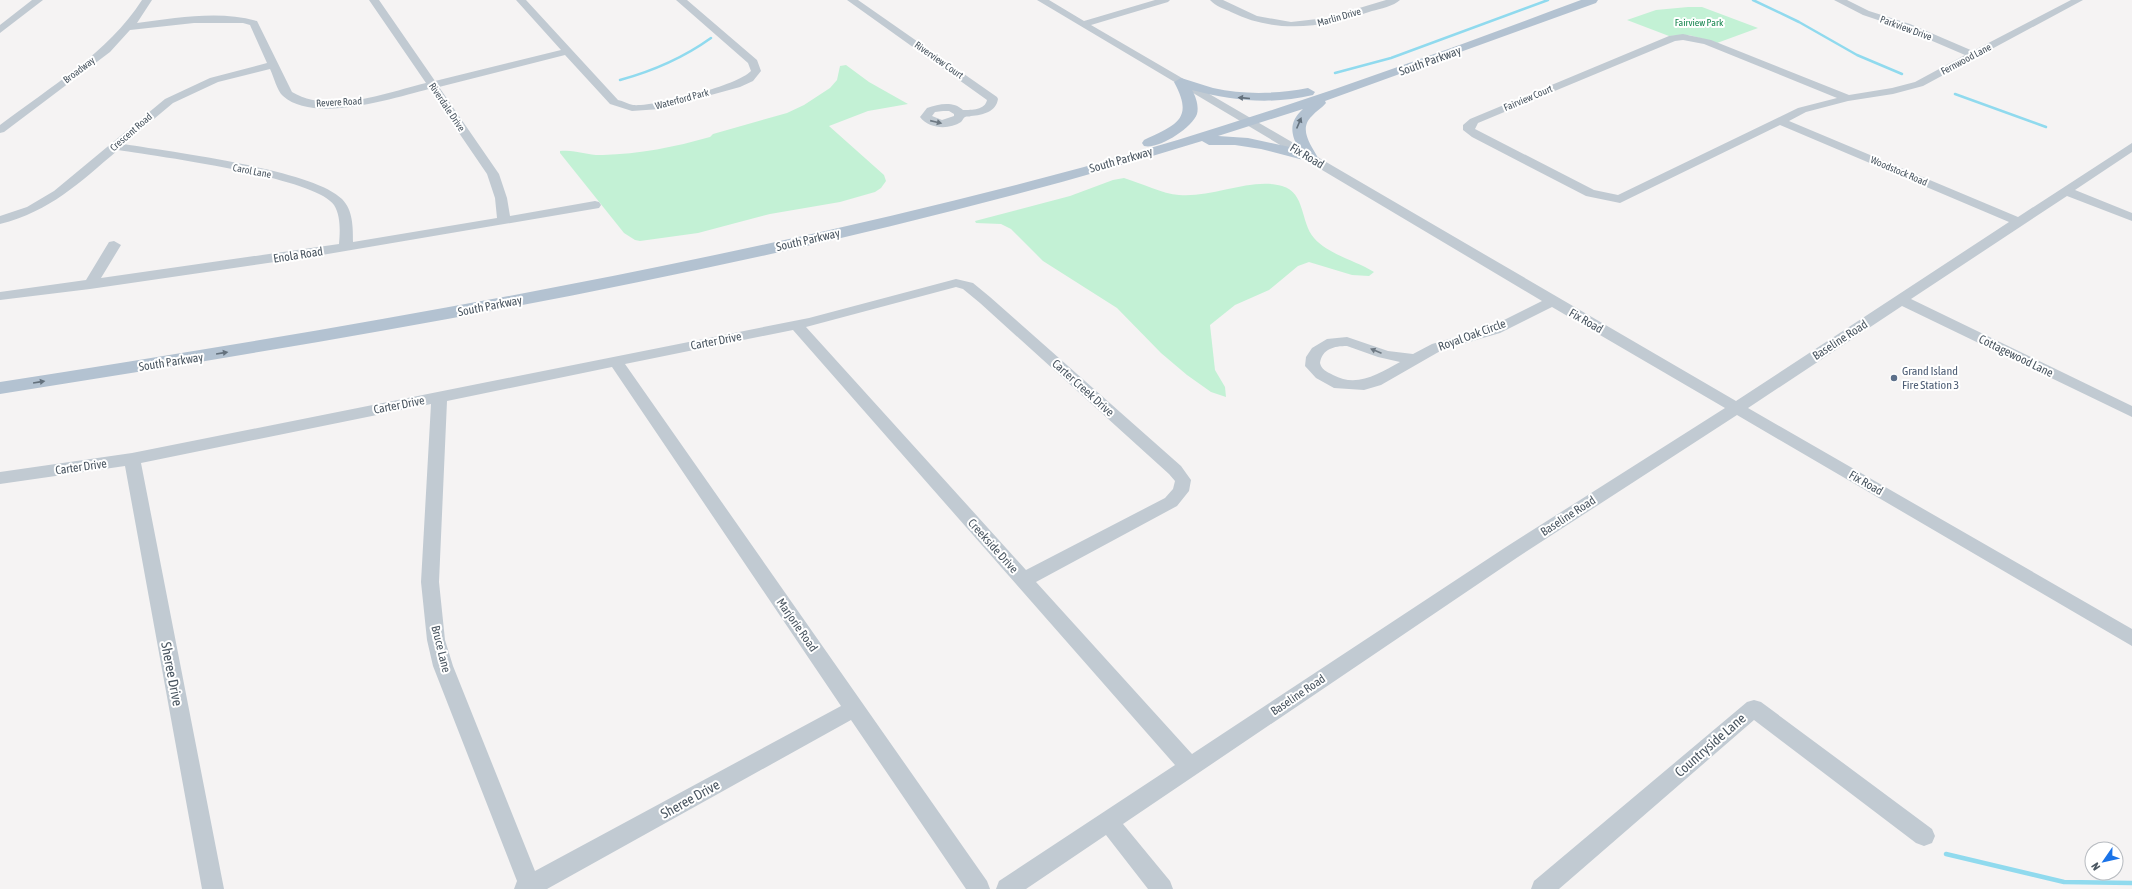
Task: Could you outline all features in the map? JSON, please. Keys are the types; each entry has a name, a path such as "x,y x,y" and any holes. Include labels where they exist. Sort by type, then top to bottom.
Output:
{"main road":[{"name":"South Parkway","path":"1328,92 1568,0"},
{"name":"South Parkway","path":"0,388 363,330 678,269 950,207 1171,146 1244,119 1328,92 1592,0"},
{"path":"1181,82 1223,95 1246,98 1285,97 1328,92"},
{"path":"1148,143 1179,126 1190,115 1192,108 1191,101 1181,82"},
{"path":"1311,158 1298,134 1298,122 1328,92"},
{"name":"South Parkway","path":"0,375 305,328 574,279 832,225 1244,119"},
{"path":"1171,146 1217,140 1245,141 1280,148 1311,158"}],"street":[{"path":"0,30 38,0"},
{"name":"Broadway","path":"0,130 106,50 129,27 147,0"},
{"name":"Riverdale Drive","path":"374,0 493,174 501,198 504,221"},
{"name":"Waterford Park","path":"521,0 614,102 632,108 660,106 736,85 749,79 756,71 753,62 681,0"},
{"name":"Riverview Court","path":"852,0 993,99 991,106 986,109 960,114"},
{"name":"Fix Road","path":"1042,0 1552,301 2132,638"},
{"path":"1083,24 1165,0"},
{"name":"Marlin Drive","path":"1215,0 1260,20 1301,26 1331,21 1395,0"},
{"name":"Parkview Drive","path":"1839,0 1866,13 1910,27 1973,55"},
{"name":"Fernwood Lane","path":"1848,98 1893,92 1919,84 2078,0"},
{"name":"Revere Road","path":"129,27 226,18 243,19 254,23 287,94 298,101 314,104 358,103 567,51"},
{"name":"Fairview Court","path":"1676,38 1689,38 1707,42 1848,98 1822,104 1779,120 1624,198 1614,199 1598,196 1582,190 1476,135 1468,128 1474,121 1676,38"},
{"name":"Crescent Road","path":"0,220 31,210 46,202 74,182 169,100 214,80 273,65"},
{"name":"Woodstock Road","path":"1779,120 2020,222"},
{"name":"Carol Lane","path":"114,146 267,174 320,188 331,195 342,208 345,217 346,247"},
{"name":"Baseline Road","path":"1007,889 1512,552 1737,408 2132,147"},
{"path":"2066,191 2132,217"},
{"name":"Enola Road","path":"0,296 90,285 346,247 595,205"},
{"path":"90,285 114,245"},
{"name":"Carter Creek Drive","path":"796,324 942,285 956,283 968,286 1181,477 1183,486 1176,499 1023,580"},
{"name":"Cottagewood Lane","path":"1901,300 2132,412"},
{"name":"Royal Oak Circle","path":"1414,360 1384,354 1344,340 1336,341 1319,348 1312,360 1312,366 1320,375 1339,384 1364,385 1376,382 1437,348 1495,330 1552,301"},
{"name":"Carter Drive","path":"0,478 132,459 796,324"},
{"name":"Creekside Drive","path":"796,324 1190,767"},
{"name":"Marjorie Road","path":"615,360 979,889"},
{"name":"Bruce Lane","path":"439,397 430,582 436,640 444,666 527,888"},
{"name":"Sheree Drive","path":"132,459 213,889"},
{"name":"Sheree Drive","path":"527,888 855,708"},
{"name":"Countryside Lane","path":"1542,889 1754,708 1924,836"},
{"path":"1108,822 1162,889"}],"green space":[{"name":"Fairview Park","path":"1702,7 1758,28 1717,43 1689,35 1669,36 1627,20 1656,10"},
{"path":"846,65 869,82 908,104 868,111 829,126 884,175 886,181 881,188 875,192 840,202 770,214 698,233 640,241 635,240 624,233 560,153 560,151 566,151 598,155 643,152 710,137 713,134 787,113 804,105 830,88 837,80 840,66"},
{"path":"1124,178 1179,195 1205,194 1258,184 1282,186 1290,190 1299,201 1306,224 1314,238 1320,244 1327,249 1374,272 1369,276 1352,275 1309,262 1298,266 1269,290 1235,305 1210,325 1215,370 1225,387 1226,397 1211,392 1187,375 1161,353 1117,308 1043,261 1011,229 1001,224 976,223 975,221 1070,196 1113,180"}],"waterway":[{"path":"1335,73 1391,58 1548,0"},
{"path":"1753,0 1799,22 1857,55 1902,74"},
{"path":"620,80 667,63 690,52 711,38"},
{"path":"1955,94 2046,127"},
{"path":"1946,854 2064,882 2132,883"}],"place":[{"name":"Grand Island Fire Station 3","path":"1894,378"}]}
